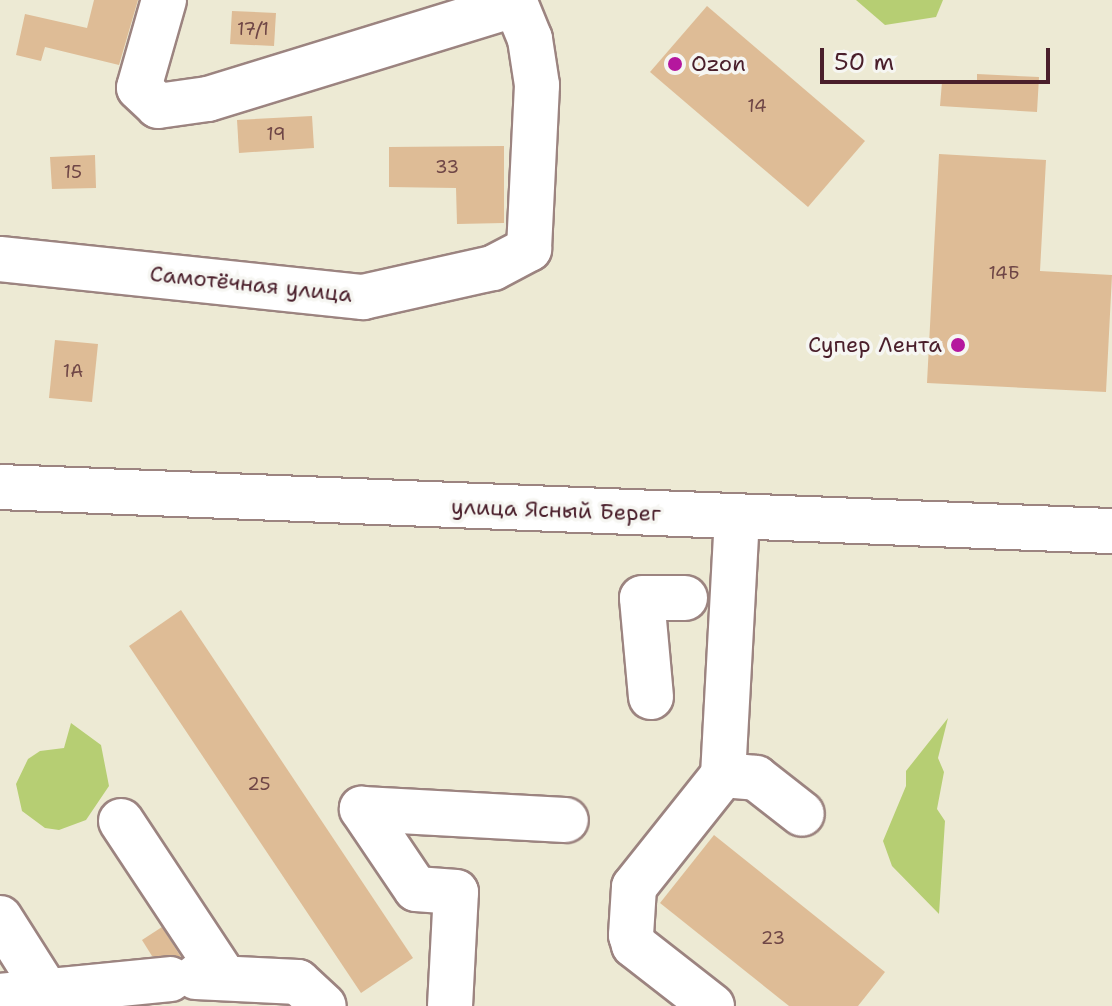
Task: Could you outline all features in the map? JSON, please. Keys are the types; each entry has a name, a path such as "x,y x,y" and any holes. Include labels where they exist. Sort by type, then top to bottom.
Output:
{"street":[{"path":"164,0 139,88 158,106 208,99 513,2"},
{"name":"Самотёчная улица","path":"0,259 363,297 493,268 529,249 537,85 530,39 513,2"},
{"name":"улица Ясный Берег","path":"0,487 1112,531"},
{"path":"712,1006 634,945 631,935 634,887 723,775 737,517"},
{"path":"651,697 642,598 685,598"},
{"path":"723,775 756,778 802,814"},
{"path":"450,1006 456,892 416,889 362,809 566,820"},
{"path":"121,821 225,978"},
{"path":"0,918 47,992"},
{"path":"0,996 171,978 225,978 298,982 324,1006"}],"green space":[{"path":"856,0 943,0 936,17 885,25"},
{"path":"948,718 938,758 944,772 937,809 945,821 939,914 892,866 883,841 906,786 906,771"},
{"path":"71,723 101,745 109,786 86,820 59,830 45,828 22,811 16,784 28,759 40,751 64,748"}],"building":[{"path":"94,0 138,0 119,65 45,47 41,61 16,55 25,14 87,28"},
{"path":"707,6 865,141 808,207 650,72"},
{"path":"232,11 276,13 274,46 230,44"},
{"path":"977,74 1039,77 1037,112 940,106 942,82 977,84"},
{"path":"312,116 314,148 239,153 237,120"},
{"path":"504,146 504,223 457,224 456,188 389,187 389,147"},
{"path":"939,154 1046,160 1040,271 1112,275 1106,392 927,383"},
{"path":"95,155 96,188 52,189 50,157"},
{"path":"55,340 98,344 92,402 49,398"},
{"path":"181,610 413,958 361,993 129,646"},
{"path":"714,835 885,972 858,1006 789,1006 660,903"},
{"path":"162,927 181,957 152,956 142,940"}],"place":[{"name":"Ozon","path":"675,64"},
{"name":"Супер Лента","path":"958,345"}]}
